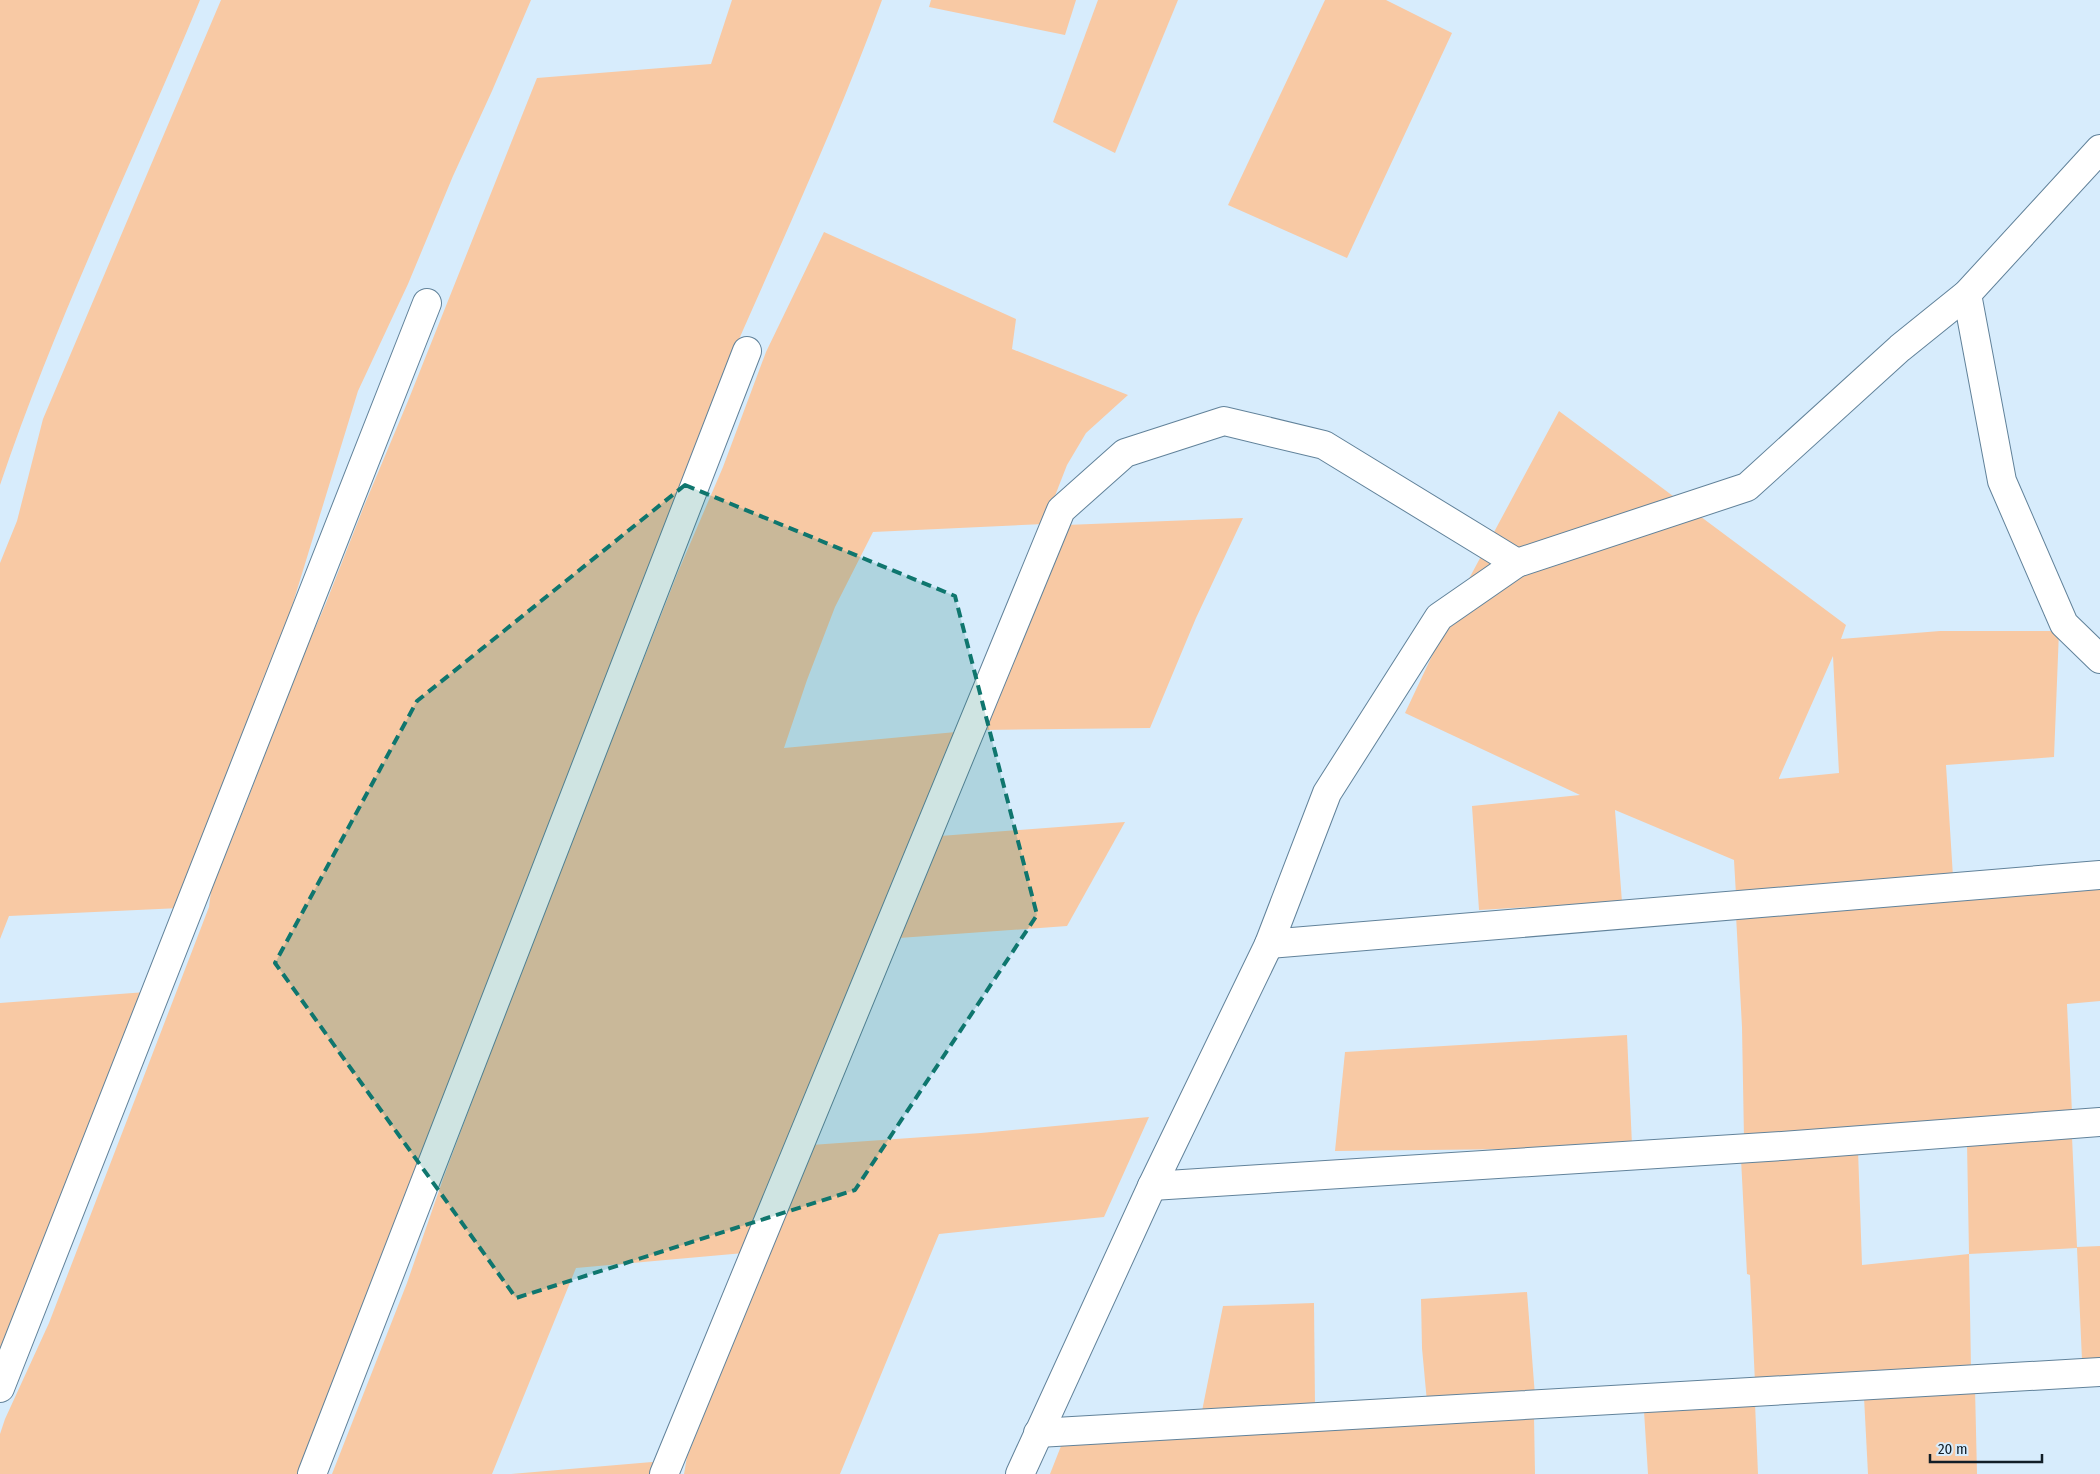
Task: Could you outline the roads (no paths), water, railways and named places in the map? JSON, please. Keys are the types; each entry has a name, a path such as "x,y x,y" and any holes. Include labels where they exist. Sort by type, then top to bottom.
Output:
{"street":[{"path":"1020,1474 1152,1186 1269,944 1327,793 1439,617 1517,563 1747,487 1900,348 1967,294 2100,150"},
{"path":"1967,294 2002,481 2064,624 2100,659"},
{"path":"0,1388 428,303"},
{"path":"312,1474 747,352"},
{"path":"664,1474 1061,510 1125,453 1224,421 1324,445 1517,563"},
{"path":"1269,944 2100,875"},
{"path":"1152,1186 1782,1146 2100,1122"},
{"path":"1038,1433 2100,1372"}]}
